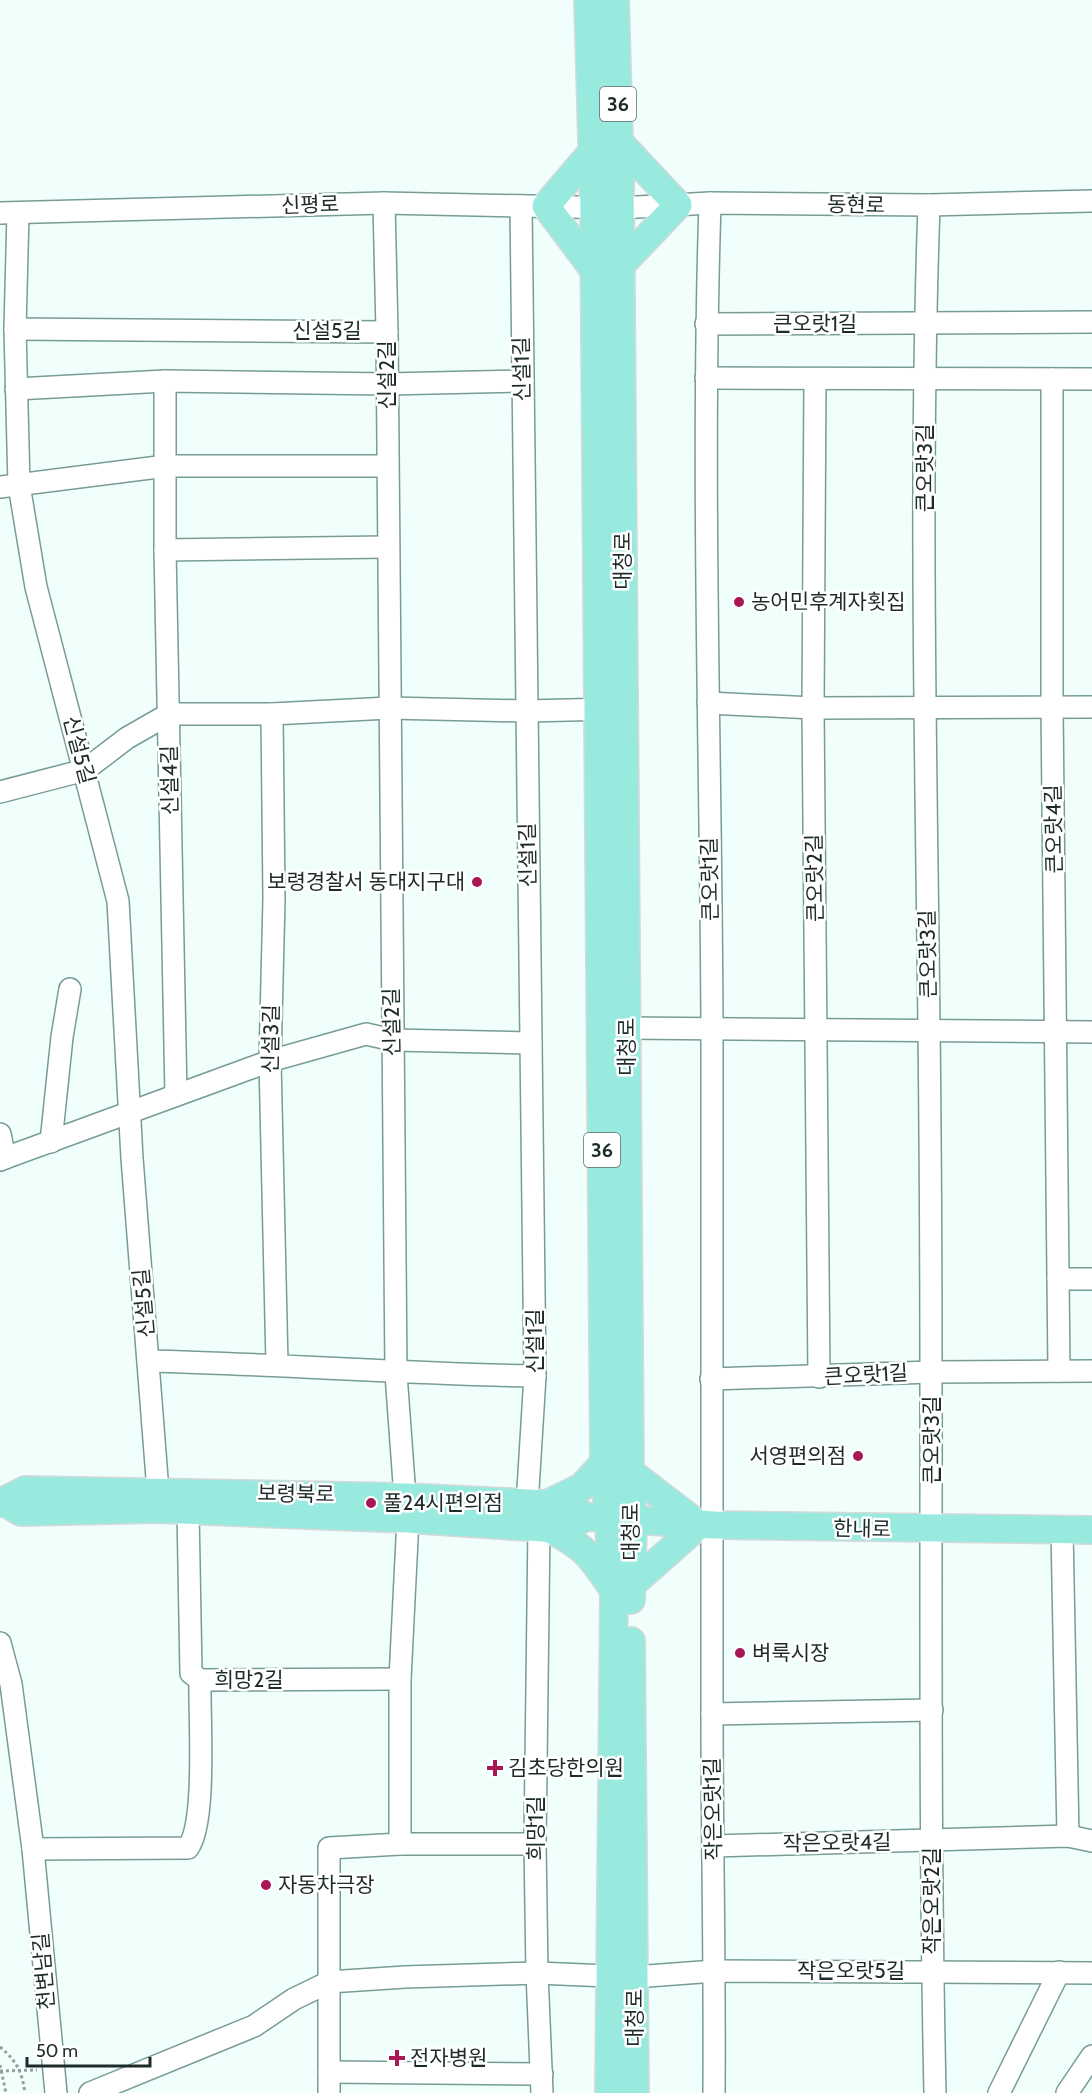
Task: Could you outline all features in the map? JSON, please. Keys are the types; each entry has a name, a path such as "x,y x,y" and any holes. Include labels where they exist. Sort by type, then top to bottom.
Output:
{"main road":[{"name":"대청로","path":"588,0 594,270 611,709 627,1028 630,1472 610,1519"},
{"name":"대청로","path":"609,2093 621,1977 623,1588 610,1519 604,1463 611,709 621,265 615,0"},
{"path":"620,143 678,205 621,265"},
{"path":"592,152 534,206 594,270"},
{"path":"604,1463 582,1487 540,1516 577,1542 623,1588 707,1525 630,1472"},
{"name":"보령북로","path":"2,1502 25,1490 158,1491 540,1516 559,1529 610,1519"},
{"name":"보령북로","path":"2,1502 21,1512 406,1508"},
{"name":"한내로","path":"610,1519 707,1525 931,1530 1092,1530"},
{"name":"대청로","path":"621,1977 635,2093"}],"street":[{"name":"동현로","path":"620,208 710,204 929,206 1092,201"},
{"name":"신평로","path":"9,213 384,203 620,208"},
{"name":"신설2길","path":"384,203 388,384 387,547 396,1374 406,1508"},
{"name":"큰오랏1길","path":"707,1525 711,1379 712,1029 706,378 710,204"},
{"name":"신설1길","path":"534,206 523,381 526,711 540,1516"},
{"name":"큰오랏3길","path":"929,206 925,323 924,709 932,1372 931,1530"},
{"name":"신설5길","path":"9,213 16,389 9,486 118,901 130,1114 158,1491"},
{"path":"925,323 1092,322"},
{"name":"큰오랏1길","path":"706,324 925,323"},
{"name":"신설5길","path":"15,329 387,332"},
{"path":"706,378 1092,379"},
{"name":"큰오랏2길","path":"815,379 813,708 819,1377"},
{"name":"큰오랏4길","path":"1052,379 1052,707 1059,1371"},
{"path":"16,389 165,381 388,384 523,381"},
{"name":"신설4길","path":"165,381 165,550 176,1095"},
{"path":"9,486 166,466 387,466"},
{"path":"165,550 387,547"},
{"path":"708,703 813,708 1092,707"},
{"path":"0,792 85,770 127,738 169,714 272,714 389,708 526,711 611,709"},
{"name":"신설3길","path":"272,714 274,898 270,1061 277,1364"},
{"path":"51,1142 62,1037 70,989"},
{"path":"627,1028 1092,1032"},
{"path":"0,1134 3,1159 270,1061 366,1034 393,1040 531,1043"},
{"path":"1058,1279 1092,1279"},
{"path":"149,1361 277,1364 396,1374 536,1376"},
{"name":"큰오랏1길","path":"711,1379 932,1372 1092,1371"},
{"path":"400,1844 400,1679 406,1508"},
{"name":"희망2길","path":"188,1511 191,1673 200,1680 400,1679"},
{"name":"희망1길","path":"540,1516 535,1844 542,2083"},
{"name":"작은오랏1길","path":"707,1525 714,1846 714,2093"},
{"name":"작은오랏2길","path":"931,1530 931,1841 935,2093"},
{"path":"1062,1530 1068,1836"},
{"name":"천변남길","path":"0,1643 33,1849 56,2092"},
{"path":"33,1849 188,1848 193,1841 198,1810 200,1680"},
{"path":"712,1714 932,1710"},
{"name":"작은오랏4길","path":"714,1846 1068,1836 1092,1841"},
{"path":"535,1844 400,1844 329,1848 329,2083 542,2083"},
{"name":"작은오랏5길","path":"621,1977 715,1971 1092,1973"},
{"path":"999,2093 1059,1972"},
{"name":"대청로","path":"90,2093 254,2026 294,1999 329,1983 405,1977 537,1973 621,1977"},
{"path":"1067,2093 1092,2056"},
{"path":"56,2092 84,2093"}],"path":[{"path":"0,2047 14,2059 21,2072 25,2093"},
{"path":"0,2065 6,2093"},
{"path":"1,2071 54,2069"}],"place":[{"name":"농어민후계자횟집","path":"739,602"},
{"name":"보령경찰서 동대지구대","path":"477,882"},
{"name":"서영편의점","path":"858,1456"},
{"name":"풀24시편의점","path":"371,1503"},
{"name":"벼룩시장","path":"740,1653"},
{"name":"김초당한의원","path":"495,1768"},
{"name":"자동차극장","path":"266,1885"},
{"name":"전자병원","path":"397,2058"}]}
